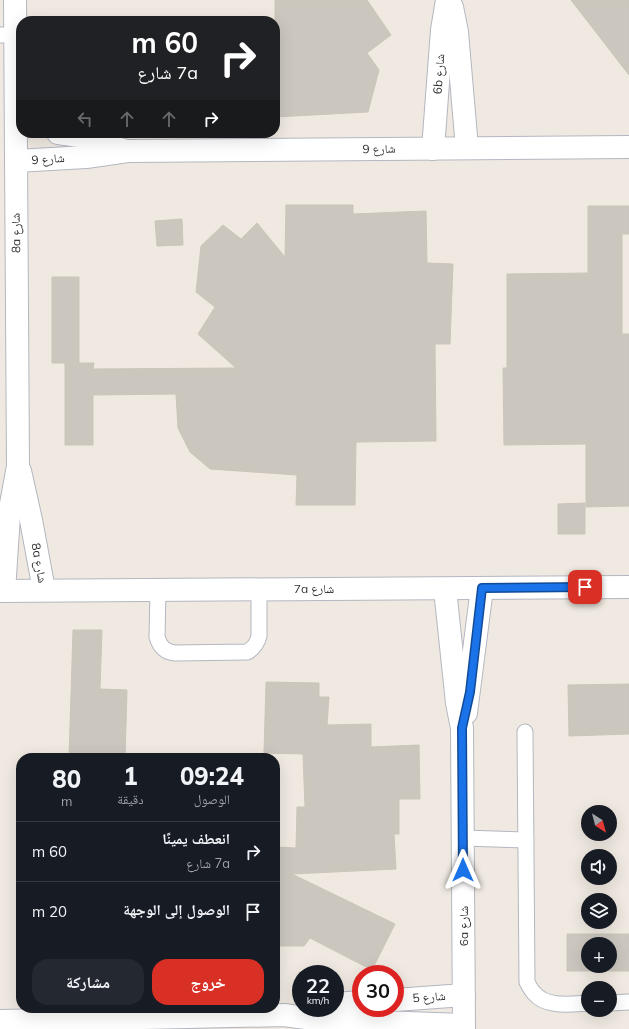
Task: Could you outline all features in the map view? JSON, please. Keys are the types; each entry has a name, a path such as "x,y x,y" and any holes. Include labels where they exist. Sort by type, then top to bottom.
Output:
{"street":[{"name":"8a شارع","path":"15,0 7,35 16,110"},
{"name":"6b شارع","path":"433,149 442,30 447,0"},
{"name":"6b شارع","path":"450,0 457,32 467,148"},
{"name":"8a شارع","path":"2,591 9,515 18,466 16,161 17,138"},
{"name":"شارع 9","path":"86,138 128,151"},
{"name":"شارع 9","path":"16,161 86,157 128,151 629,147"},
{"name":"8a شارع","path":"18,466 26,493 44,590"},
{"name":"7a شارع","path":"2,591 445,589 629,586"},
{"name":"6a شارع","path":"462,728 470,692 482,588"},
{"name":"6a شارع","path":"445,589 457,703 462,728 464,1027"},
{"name":"شارع 5","path":"404,999 464,995"},
{"path":"284,1015 292,1013"},
{"path":"0,1020 284,1015 320,1020 464,1027"}],"lane":[{"path":"158,590 157,637 163,649 176,653 240,653 247,652 253,648 258,643 259,636 259,590"},
{"path":"525,732 528,982 534,994 545,1002 558,1004 581,1003"},
{"path":"463,838 526,840"},
{"path":"617,1003 629,1002"}],"building":[{"path":"275,0 367,0 391,35 367,53 379,70 368,112 280,117 280,16 275,16"},
{"path":"571,0 629,0 629,75"},
{"path":"286,205 353,205 353,214 426,211 427,263 453,264 450,344 435,344 436,441 356,442 355,505 296,505 297,475 210,469 190,452 178,428 176,394 93,395 93,445 65,445 65,363 52,363 52,277 79,277 79,363 94,363 93,369 236,368 198,334 215,307 196,292 201,246 223,225 241,239 257,223 285,257"},
{"path":"588,206 629,206 629,234 622,234 622,334 629,334 629,506 586,507 586,444 504,445 503,368 507,368 507,274 588,273"},
{"path":"182,219 183,245 157,246 155,221"},
{"path":"585,503 585,534 558,534 558,504"},
{"path":"73,630 102,630 100,689 127,690 125,753 69,753"},
{"path":"266,682 319,683 319,697 329,697 327,725 371,724 371,747 419,745 420,799 399,799 399,834 394,834 396,869 292,874 395,924 374,965 362,965 310,938 304,946 280,946 280,847 296,848 297,807 305,807 303,754 264,753"},
{"path":"629,684 629,734 569,736 568,685"},
{"path":"567,934 629,934 629,971 617,971 617,937 581,937 581,971 567,971"}],"route":[{"path":"463,870 462,728 466,716 470,692 482,588 585,587"}]}
